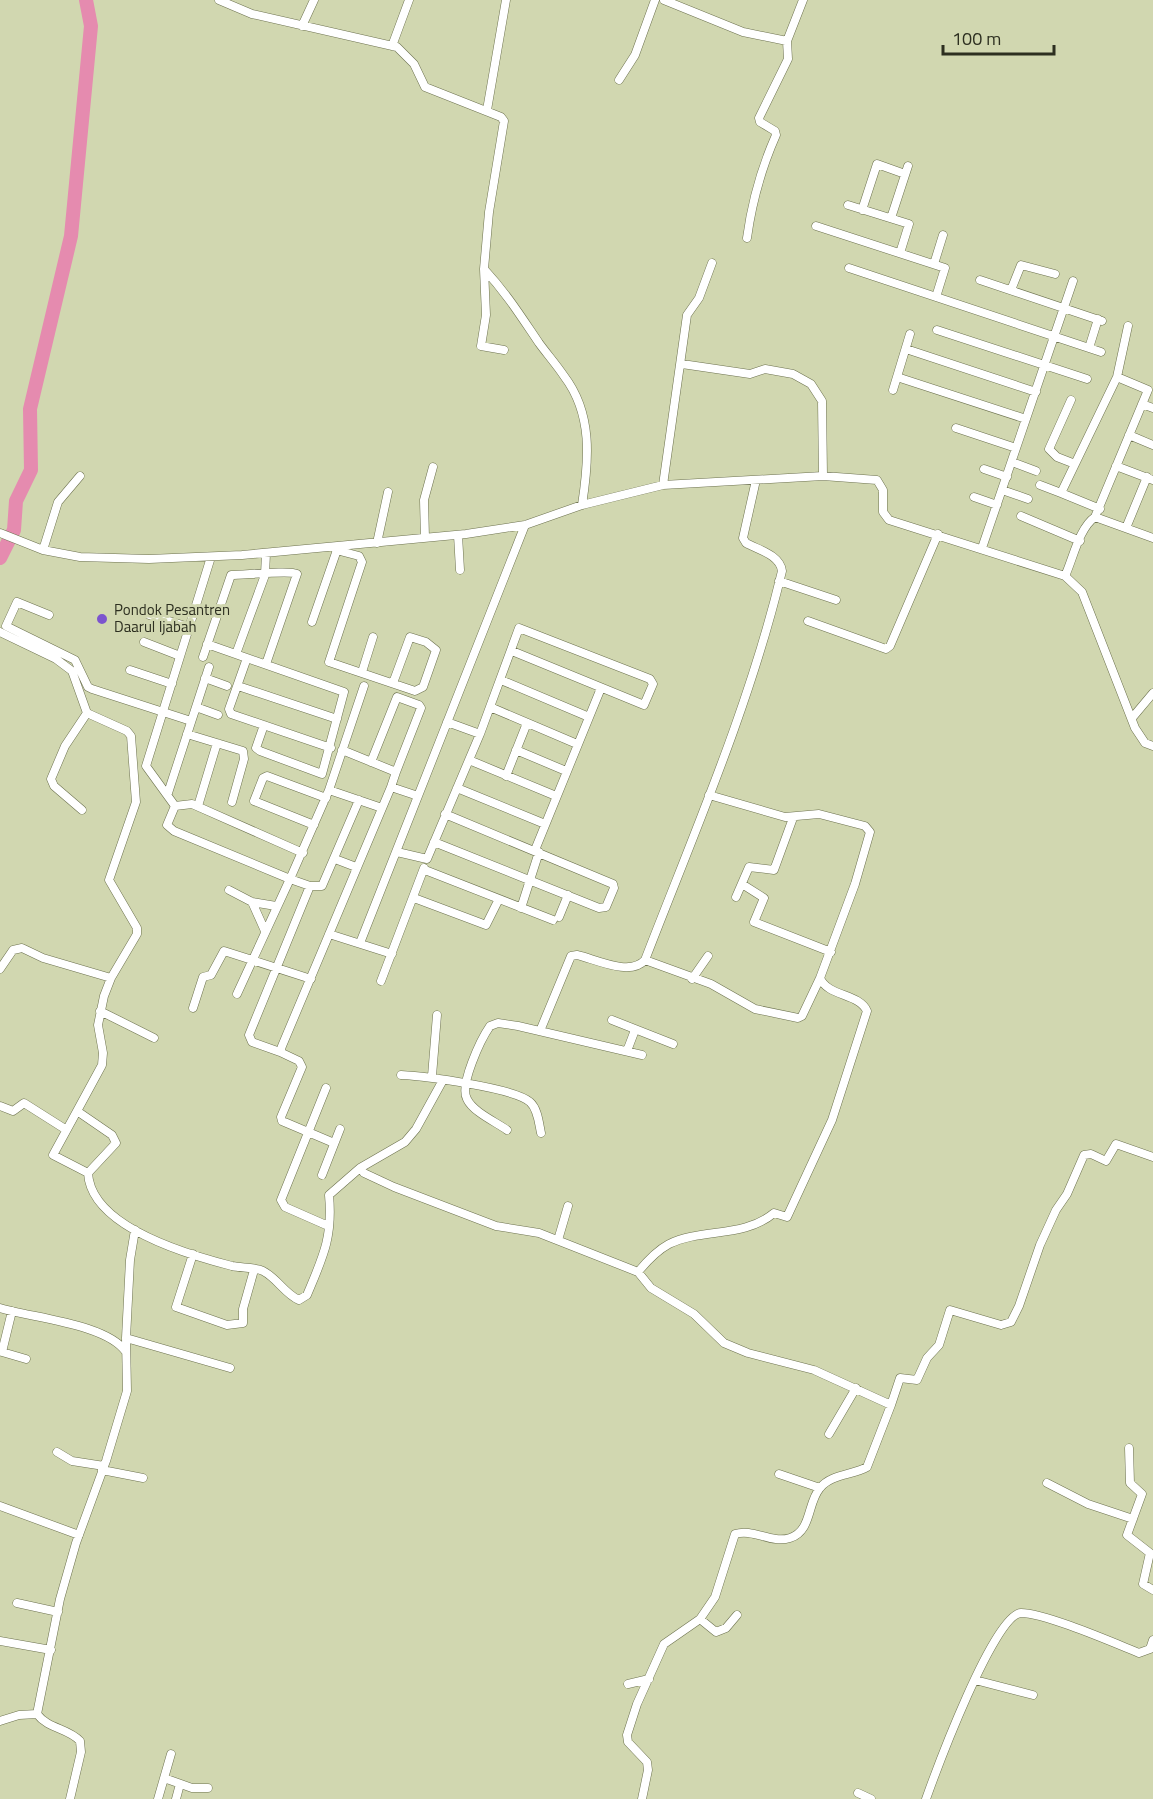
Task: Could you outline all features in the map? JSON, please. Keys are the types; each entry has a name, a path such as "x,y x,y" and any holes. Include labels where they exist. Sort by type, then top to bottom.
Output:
{"street":[{"path":"219,0 252,14 392,46 406,55 425,87 498,114 504,121 489,212 484,268 486,315 482,346 504,350"},
{"path":"302,26 314,0"},
{"path":"392,46 409,0"},
{"path":"487,110 506,0"},
{"path":"619,80 635,55 655,0"},
{"path":"664,0 743,32 787,40"},
{"path":"747,238 751,209 762,164 776,135 775,131 760,122 759,118 788,59 787,40 803,0"},
{"path":"862,210 877,164 906,170 891,218"},
{"path":"848,205 909,224 900,253"},
{"path":"816,226 945,267 936,297"},
{"path":"934,264 942,235"},
{"path":"663,485 682,364 687,315 699,298 712,263"},
{"path":"1011,290 1021,265 1055,274"},
{"path":"484,268 528,323 537,340 565,376 580,406 587,437 587,472 582,505"},
{"path":"849,268 1101,352"},
{"path":"980,280 1100,320 1089,348"},
{"path":"982,548 1073,281"},
{"path":"1061,493 1117,377 1128,326"},
{"path":"937,330 1087,379"},
{"path":"893,390 910,334"},
{"path":"906,349 1036,392"},
{"path":"682,364 750,375 765,369 794,374 811,384 822,401 823,476"},
{"path":"897,377 1026,419"},
{"path":"1065,576 1088,521 1095,517 1100,508 1148,390 1117,377"},
{"path":"1071,400 1049,449 1052,454 1075,464"},
{"path":"1142,404 1153,408"},
{"path":"956,428 1016,448"},
{"path":"1129,435 1153,445"},
{"path":"1012,462 1036,471"},
{"path":"1116,466 1150,479 1126,528"},
{"path":"425,538 424,500 433,467"},
{"path":"984,469 1007,477"},
{"path":"43,550 50,520 58,502 80,476"},
{"path":"2,533 43,550 80,557 149,559 211,557 337,549 525,525 582,505 663,485 823,476 873,478 883,490 881,504 886,517 1065,576 1086,598 1090,616 1105,646 1135,728 1145,743 1153,746"},
{"path":"540,1031 566,963 572,955 628,968 641,965 645,960 709,795 758,655 779,581 781,564 776,558 746,543 743,538 756,480"},
{"path":"1040,485 1100,508"},
{"path":"1002,490 1028,499"},
{"path":"377,543 388,492"},
{"path":"974,497 997,505"},
{"path":"1021,516 1080,541"},
{"path":"1095,517 1153,538"},
{"path":"360,943 525,525"},
{"path":"808,621 886,649 890,646 938,534"},
{"path":"458,535 460,570"},
{"path":"312,622 337,549"},
{"path":"337,549 359,556 362,562 329,662 415,692 423,687 436,650 432,646 410,638 393,683"},
{"path":"236,654 265,575 266,553"},
{"path":"175,806 168,793 146,766 211,557"},
{"path":"203,657 231,575 265,575 291,571 297,574 266,664"},
{"path":"779,581 836,600"},
{"path":"49,615 17,602 6,626 75,660 88,687 191,722"},
{"path":"149,615 189,627"},
{"path":"397,852 422,860 426,859 480,734 519,627 650,679 653,684 644,705 512,651"},
{"path":"0,632 56,659 72,671 87,713 127,731 131,736 136,802 108,880 137,928 137,934 111,978 100,1011 98,1025 103,1053 102,1065 53,1155 88,1173"},
{"path":"362,672 373,637"},
{"path":"144,642 180,656"},
{"path":"207,644 344,692 331,748 322,774 256,748 264,726"},
{"path":"247,658 230,709 231,714 331,748"},
{"path":"168,793 209,667"},
{"path":"130,670 172,684"},
{"path":"205,678 227,686"},
{"path":"501,680 589,717"},
{"path":"238,686 337,719"},
{"path":"237,994 276,906 303,853 327,794 364,686"},
{"path":"520,908 545,824 601,688"},
{"path":"1132,718 1153,693"},
{"path":"280,1052 391,788 421,708 419,705 397,698 371,762"},
{"path":"196,707 218,715"},
{"path":"490,707 577,744"},
{"path":"82,810 54,786 51,779 65,746 87,713"},
{"path":"447,722 480,734"},
{"path":"506,776 528,723"},
{"path":"187,734 245,754 232,802"},
{"path":"198,806 217,743"},
{"path":"342,750 396,772"},
{"path":"516,750 566,771"},
{"path":"469,760 556,796"},
{"path":"314,825 254,801 262,778 267,776 381,808"},
{"path":"391,788 418,796"},
{"path":"457,788 545,824"},
{"path":"645,960 711,984 755,1009 800,1018 831,952 870,832 865,826 819,814 794,818 709,795"},
{"path":"303,853 185,802 175,806 167,819 170,829 290,879 310,886 322,886 359,800"},
{"path":"434,842 603,909 614,886 537,851 445,814"},
{"path":"736,897 752,865 774,870 794,818"},
{"path":"334,859 356,867"},
{"path":"381,981 425,870 422,860"},
{"path":"425,870 520,908 556,919 568,895"},
{"path":"742,884 764,898 754,922 831,952"},
{"path":"310,886 249,1035 252,1042 299,1061 302,1067 281,1117 282,1121 334,1143"},
{"path":"229,890 252,902 276,906"},
{"path":"414,898 486,925 499,899"},
{"path":"252,902 265,931"},
{"path":"329,934 392,954"},
{"path":"0,969 13,950 22,948 43,958 111,978"},
{"path":"193,1008 203,977 211,975 222,953 311,979"},
{"path":"692,979 708,956"},
{"path":"638,1272 656,1251 676,1241 758,1224 776,1212 787,1217 832,1120 867,1011 859,1002 823,985 820,978"},
{"path":"100,1011 154,1038"},
{"path":"432,1076 437,1016"},
{"path":"612,1020 673,1044"},
{"path":"507,1130 468,1102 464,1084 490,1026 498,1023 540,1031 642,1055"},
{"path":"627,1051 635,1030"},
{"path":"401,1075 432,1076 510,1093 527,1100 535,1109 541,1133"},
{"path":"88,1173 91,1188 105,1207 135,1230 193,1254 264,1271 294,1298 305,1299 329,1235 332,1221 329,1195 360,1168 405,1142 416,1129 443,1080"},
{"path":"326,1089 281,1200 285,1207 326,1226"},
{"path":"0,1106 13,1111 24,1103 65,1130"},
{"path":"78,1111 112,1134 116,1143 88,1173"},
{"path":"322,1175 340,1129"},
{"path":"642,1799 648,1770 647,1762 627,1742 627,1735 664,1644 700,1619 715,1597 734,1535 742,1532 777,1540 794,1537 804,1528 820,1488 837,1477 867,1467 900,1378 918,1380 927,1358 937,1350 950,1310 1001,1325 1011,1322 1019,1306 1040,1245 1056,1210 1067,1194 1084,1155 1091,1154 1106,1161 1116,1144 1153,1157"},
{"path":"360,1168 364,1173 399,1189 495,1226 530,1231 558,1240 638,1272 651,1288 705,1322 724,1343 748,1353 814,1370 891,1405"},
{"path":"558,1240 568,1206"},
{"path":"38,1714 58,1612 79,1535 127,1391 126,1338 130,1260 135,1230"},
{"path":"193,1254 176,1307 227,1325 243,1323 243,1308 254,1270"},
{"path":"0,1308 96,1332 114,1339 126,1352"},
{"path":"12,1311 2,1352 26,1359"},
{"path":"126,1338 230,1368"},
{"path":"829,1434 856,1388"},
{"path":"1129,1448 1130,1484 1142,1494 1128,1538 1146,1548 1150,1553 1143,1584 1153,1590"},
{"path":"57,1452 77,1462 143,1478"},
{"path":"779,1474 820,1488"},
{"path":"1047,1484 1088,1504 1133,1519"},
{"path":"0,1506 79,1535"},
{"path":"17,1603 58,1612"},
{"path":"926,1799 975,1680 992,1645 1010,1618 1017,1614 1031,1615 1068,1626 1139,1653 1150,1649 1153,1640"},
{"path":"700,1619 716,1632 726,1628 737,1615"},
{"path":"0,1641 51,1650"},
{"path":"628,1683 649,1679"},
{"path":"975,1680 1033,1695"},
{"path":"0,1722 19,1715 38,1714 48,1724 74,1735 80,1741 81,1752 70,1799"},
{"path":"158,1799 171,1754"},
{"path":"164,1779 208,1788"},
{"path":"176,1799 180,1784"},
{"path":"858,1793 871,1799"}],"waterway":[{"path":"0,558 14,530 16,501 31,470 30,409 71,236 91,26 86,0"}],"place":[{"name":"Pondok Pesantren Daarul Ijabah","path":"102,619"}]}
